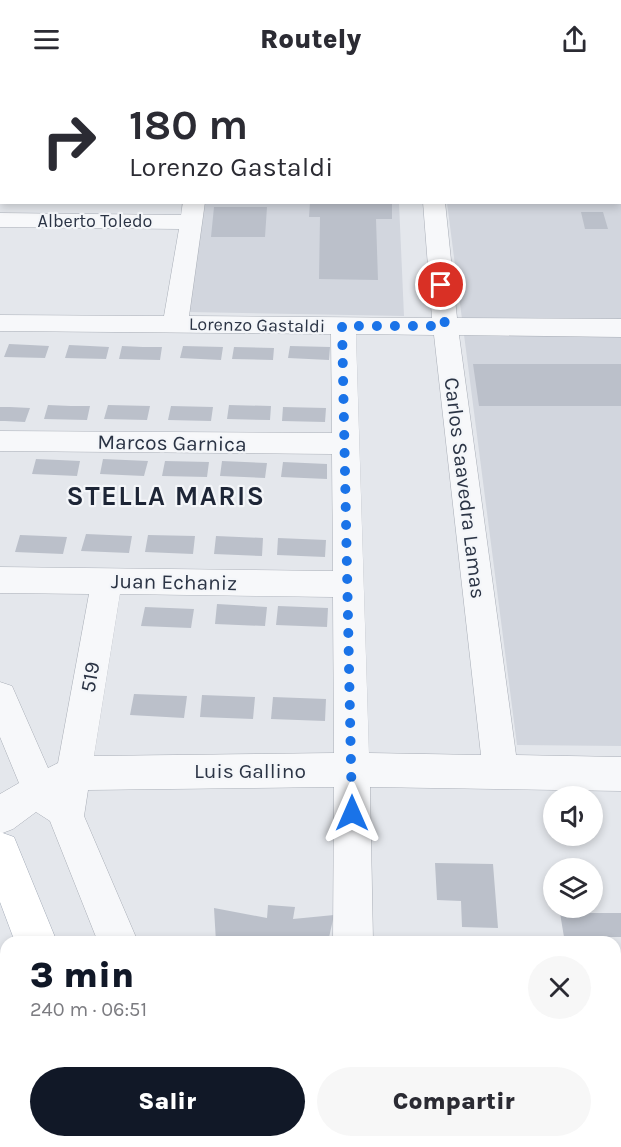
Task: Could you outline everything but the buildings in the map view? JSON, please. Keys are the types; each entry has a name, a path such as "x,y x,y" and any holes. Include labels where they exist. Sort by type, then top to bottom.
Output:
{"main road":[{"path":"0,851 34,936"}],"street":[{"name":"Carlos Saavedra Lamas","path":"434,204 445,326 501,772"},
{"name":"Alberto Toledo","path":"0,220 192,212"},
{"path":"175,324 192,212"},
{"name":"Lorenzo Gastaldi","path":"0,323 621,328"},
{"path":"342,326 352,770 353,936"},
{"name":"Marcos Garnica","path":"1,446 345,444"},
{"name":"Juan Echaniz","path":"0,580 347,584"},
{"name":"519","path":"66,816 107,581"},
{"path":"0,697 40,791 66,816 115,936"},
{"name":"Luis Gallino","path":"0,816 74,772 352,770 621,774"}],"shaded area":[{"path":"205,204 399,204 404,316 188,312"},
{"path":"447,204 621,204 621,746 517,745"}],"district":[{"name":"STELLA MARIS","path":"166,496"}],"route":[{"path":"352,813 342,326 445,326 441,285"}]}
